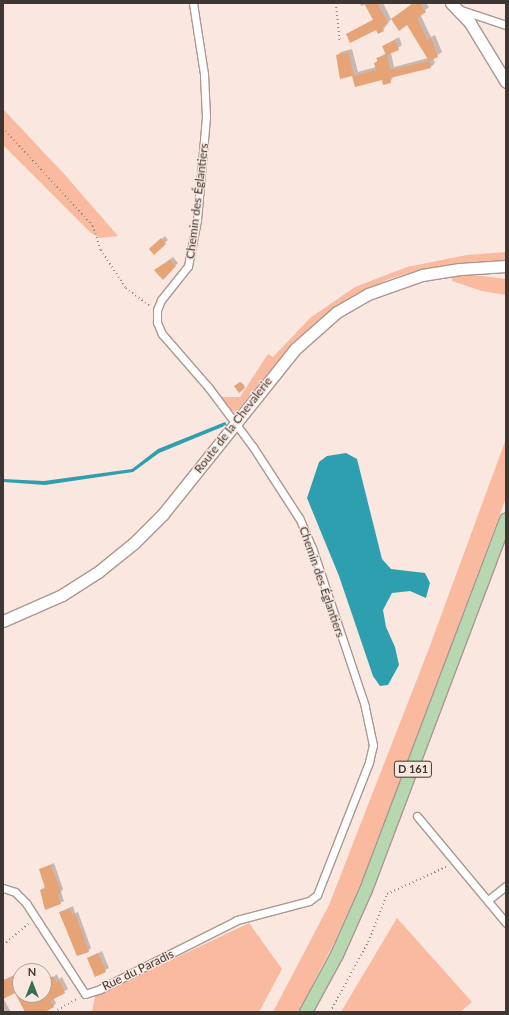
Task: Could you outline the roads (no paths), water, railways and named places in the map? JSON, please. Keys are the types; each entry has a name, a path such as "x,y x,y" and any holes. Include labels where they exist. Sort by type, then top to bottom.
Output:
{"main road":[{"name":"D 161","path":"306,1012 337,955 366,890 506,520"}],"street":[{"name":"Chemin des Églantiers","path":"193,3 204,74 206,117 197,220 188,266 161,300 157,310 156,322 162,334 205,383 235,423 278,482 300,518 312,548 371,728 373,745 369,762 317,895"},
{"path":"455,6 506,25"},
{"path":"455,6 506,82"},
{"name":"Route de la Chevalerie","path":"3,621 68,591 98,572 134,543 163,514 295,349 337,312 368,294 405,279 440,270 506,266"},
{"name":"Route de la Chevalerie","path":"481,268 506,273"},
{"path":"417,816 506,923"},
{"path":"488,900 506,886"},
{"name":"Rue du Paradis","path":"3,888 21,897 85,994 100,989 238,920 310,901 317,895"}],"water":[{"path":"225,422 227,425 159,453 133,472 45,485 3,482 3,479 44,481 132,469 158,449"},
{"path":"346,453 357,459 382,559 391,569 425,573 430,583 426,598 410,591 392,593 383,610 386,627 395,647 399,665 388,685 380,686 373,676 339,576 307,498 319,462 327,456"}]}
